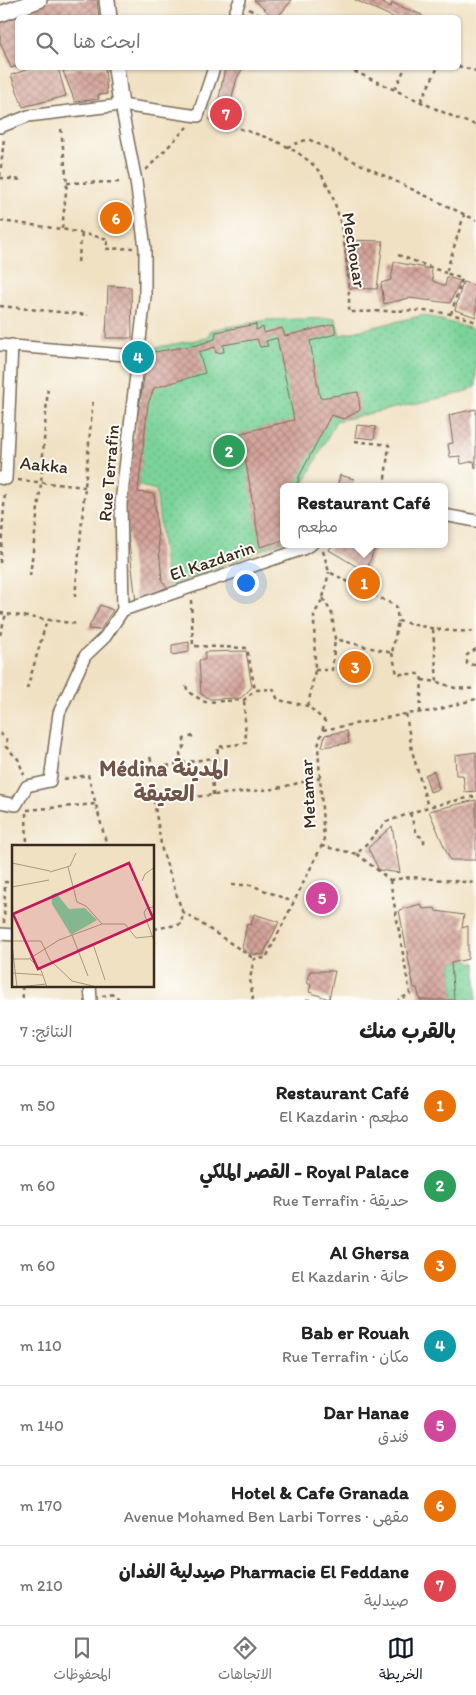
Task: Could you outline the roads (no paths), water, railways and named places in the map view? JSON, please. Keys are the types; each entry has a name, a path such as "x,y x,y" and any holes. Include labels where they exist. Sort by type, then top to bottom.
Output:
{"street":[{"path":"0,14 39,0"},
{"path":"106,0 108,15"},
{"path":"234,15 240,0"},
{"path":"116,70 121,105"},
{"path":"2,126 28,116 121,105 198,116 213,70"},
{"name":"Rue Terrafin","path":"121,105 136,181 145,248 145,297 121,503 123,610"},
{"path":"3,479 6,345 138,356"},
{"path":"448,516 476,521"},
{"name":"El Kazdarin","path":"123,610 310,548"},
{"path":"0,802 16,805 27,786 50,781 59,713 85,656 105,637 123,610"}],"place":[{"name":"Pharmacie El Feddane صيدلية الفدان","path":"226,114"},
{"name":"Hotel & Cafe Granada","path":"116,218"},
{"name":"Bab er Rouah","path":"138,357"},
{"name":"Royal Palace - القصر الملكي","path":"229,451"},
{"name":"Restaurant Café","path":"364,583"},
{"name":"Al Ghersa","path":"355,667"},
{"name":"Dar Hanae","path":"322,898"}],"district":[{"name":"Médina المدينة العتيقة","path":"164,780"}]}
